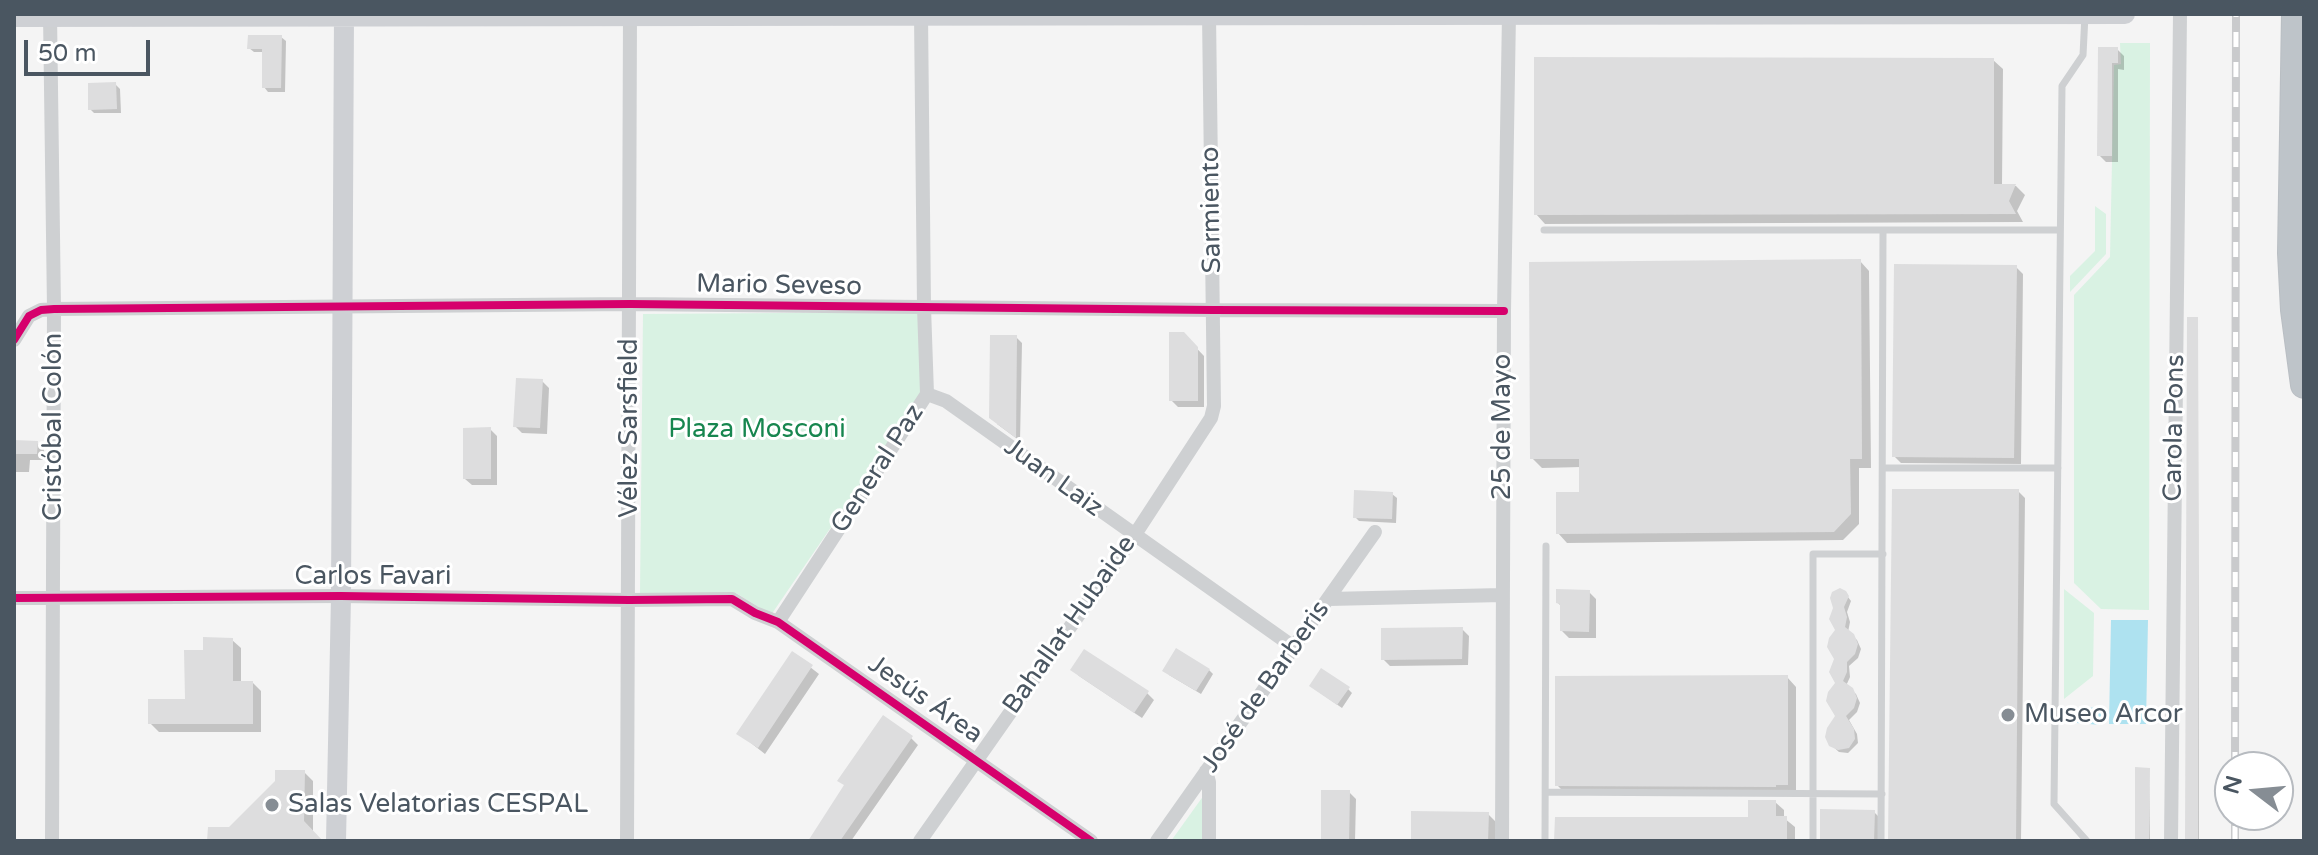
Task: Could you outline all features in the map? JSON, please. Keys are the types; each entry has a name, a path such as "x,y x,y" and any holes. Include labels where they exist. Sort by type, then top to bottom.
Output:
{"highway":[{"path":"2295,14 2291,253 2294,310 2304,385"}],"main road":[{"path":"14,17 2125,14"},
{"path":"336,841 341,596 344,15"}],"street":[{"name":"Sarmiento","path":"1209,14 1214,406"},
{"name":"25 de Mayo","path":"1502,841 1504,311 1509,14"},
{"name":"Carola Pons","path":"2171,841 2180,14"},
{"name":"Vélez Sarsfield","path":"627,841 630,15"},
{"name":"General Paz","path":"778,622 927,394 921,15"},
{"name":"Cristóbal Colón","path":"50,16 54,309 52,841"},
{"name":"Mario Seveso","path":"54,309 630,304 1504,311"},
{"path":"14,340 29,316 41,310 54,309"},
{"name":"Juan Laiz","path":"927,394 946,401 1295,648"},
{"name":"Bahallat Hubaide","path":"920,841 1134,536 1211,418 1214,406"},
{"name":"José de Barberis","path":"1157,841 1375,532"},
{"path":"1329,599 1502,595"},
{"name":"Carlos Favari","path":"14,598 341,596 732,599"},
{"name":"Jesús Área","path":"732,599 778,622 1091,841"},
{"path":"1206,771 1209,782 1209,841"}],"lane":[{"path":"2085,15 2083,55 2062,86 2054,804 2087,841"},
{"path":"1544,230 2060,230"},
{"path":"1881,841 1883,230"},
{"path":"1883,468 2058,468"},
{"path":"1545,841 1546,546"},
{"path":"1813,841 1813,554 1883,554"},
{"path":"1546,792 1882,794"}],"green space":[{"path":"2120,43 2150,43 2149,610 2101,609 2074,583 2074,295 2110,257 2114,65 2121,64"},
{"path":"2095,206 2106,214 2106,254 2070,292 2070,276 2095,251"},
{"name":"Plaza Mosconi","path":"918,312 922,394 771,615 736,593 640,593 643,314"},
{"path":"2064,589 2094,613 2093,676 2064,699"},
{"path":"1204,795 1205,841 1171,841"}],"water":[{"path":"2111,620 2148,620 2146,724 2109,724"},
{"path":"2078,707 2102,708 2101,725 2077,723"}],"building":[{"path":"248,35 282,35 281,88 262,88 262,49 247,49"},
{"path":"2098,47 2118,47 2118,63 2112,63 2112,156 2097,156"},
{"path":"1534,57 1994,58 1994,184 2016,184 2009,201 2016,214 1534,215"},
{"path":"116,82 117,109 88,110 88,83"},
{"path":"1861,259 1862,459 1850,459 1851,514 1834,532 1556,534 1556,492 1579,492 1579,459 1530,459 1529,262"},
{"path":"1894,264 2017,265 2014,458 1892,457"},
{"path":"2187,317 2198,317 2198,841 2185,841"},
{"path":"1169,332 1184,332 1198,347 1198,401 1169,401"},
{"path":"990,335 1017,335 1016,438 989,418"},
{"path":"516,378 543,379 540,428 513,427"},
{"path":"491,427 491,479 463,479 463,428"},
{"path":"14,440 38,441 37,454 14,454"},
{"path":"1892,489 2019,489 2016,841 1888,841"},
{"path":"1354,490 1393,492 1392,519 1353,518"},
{"path":"1840,588 1849,596 1844,607 1847,617 1845,627 1854,634 1858,644 1855,654 1847,662 1843,681 1853,688 1857,698 1854,708 1846,716 1854,729 1855,739 1849,748 1838,750 1829,746 1825,737 1835,716 1826,701 1835,683 1829,672 1834,659 1827,647 1835,630 1829,619 1833,608 1830,598 1832,592"},
{"path":"1556,589 1590,590 1589,632 1560,631 1560,604 1556,603"},
{"path":"1463,627 1462,659 1381,660 1381,628"},
{"path":"203,637 233,638 233,681 253,681 253,724 148,724 148,699 185,699 184,650 203,650"},
{"path":"1176,648 1210,669 1196,691 1162,671"},
{"path":"1084,649 1149,691 1134,713 1070,670"},
{"path":"792,651 813,665 758,748 736,734"},
{"path":"1321,668 1350,687 1337,705 1309,686"},
{"path":"1788,675 1788,785 1555,786 1555,676"},
{"path":"883,715 913,736 840,841 808,841 844,785 837,781"},
{"path":"2135,767 2150,768 2149,841 2135,841"},
{"name":"Salas Velatorias CESPAL","path":"275,770 305,770 304,821 323,841 207,841 208,827 229,827 275,781"},
{"path":"1321,790 1350,790 1349,841 1321,841"},
{"path":"1748,800 1776,800 1776,816 1787,816 1787,841 1554,841 1555,817 1748,817"},
{"path":"1820,809 1875,810 1874,841 1820,841"},
{"path":"1411,811 1489,812 1488,841 1411,841"}],"railway":[{"path":"2235,751 2236,14"},
{"path":"2235,831 2235,841"}],"cycle path":[{"path":"14,340 29,316 41,310 54,309 630,304 1504,311"},
{"path":"14,598 341,596 732,599 778,622 1091,841"}],"place":[{"name":"Museo Arcor","path":"2008,715"},
{"name":"Salas Velatorias CESPAL","path":"272,805"}]}
